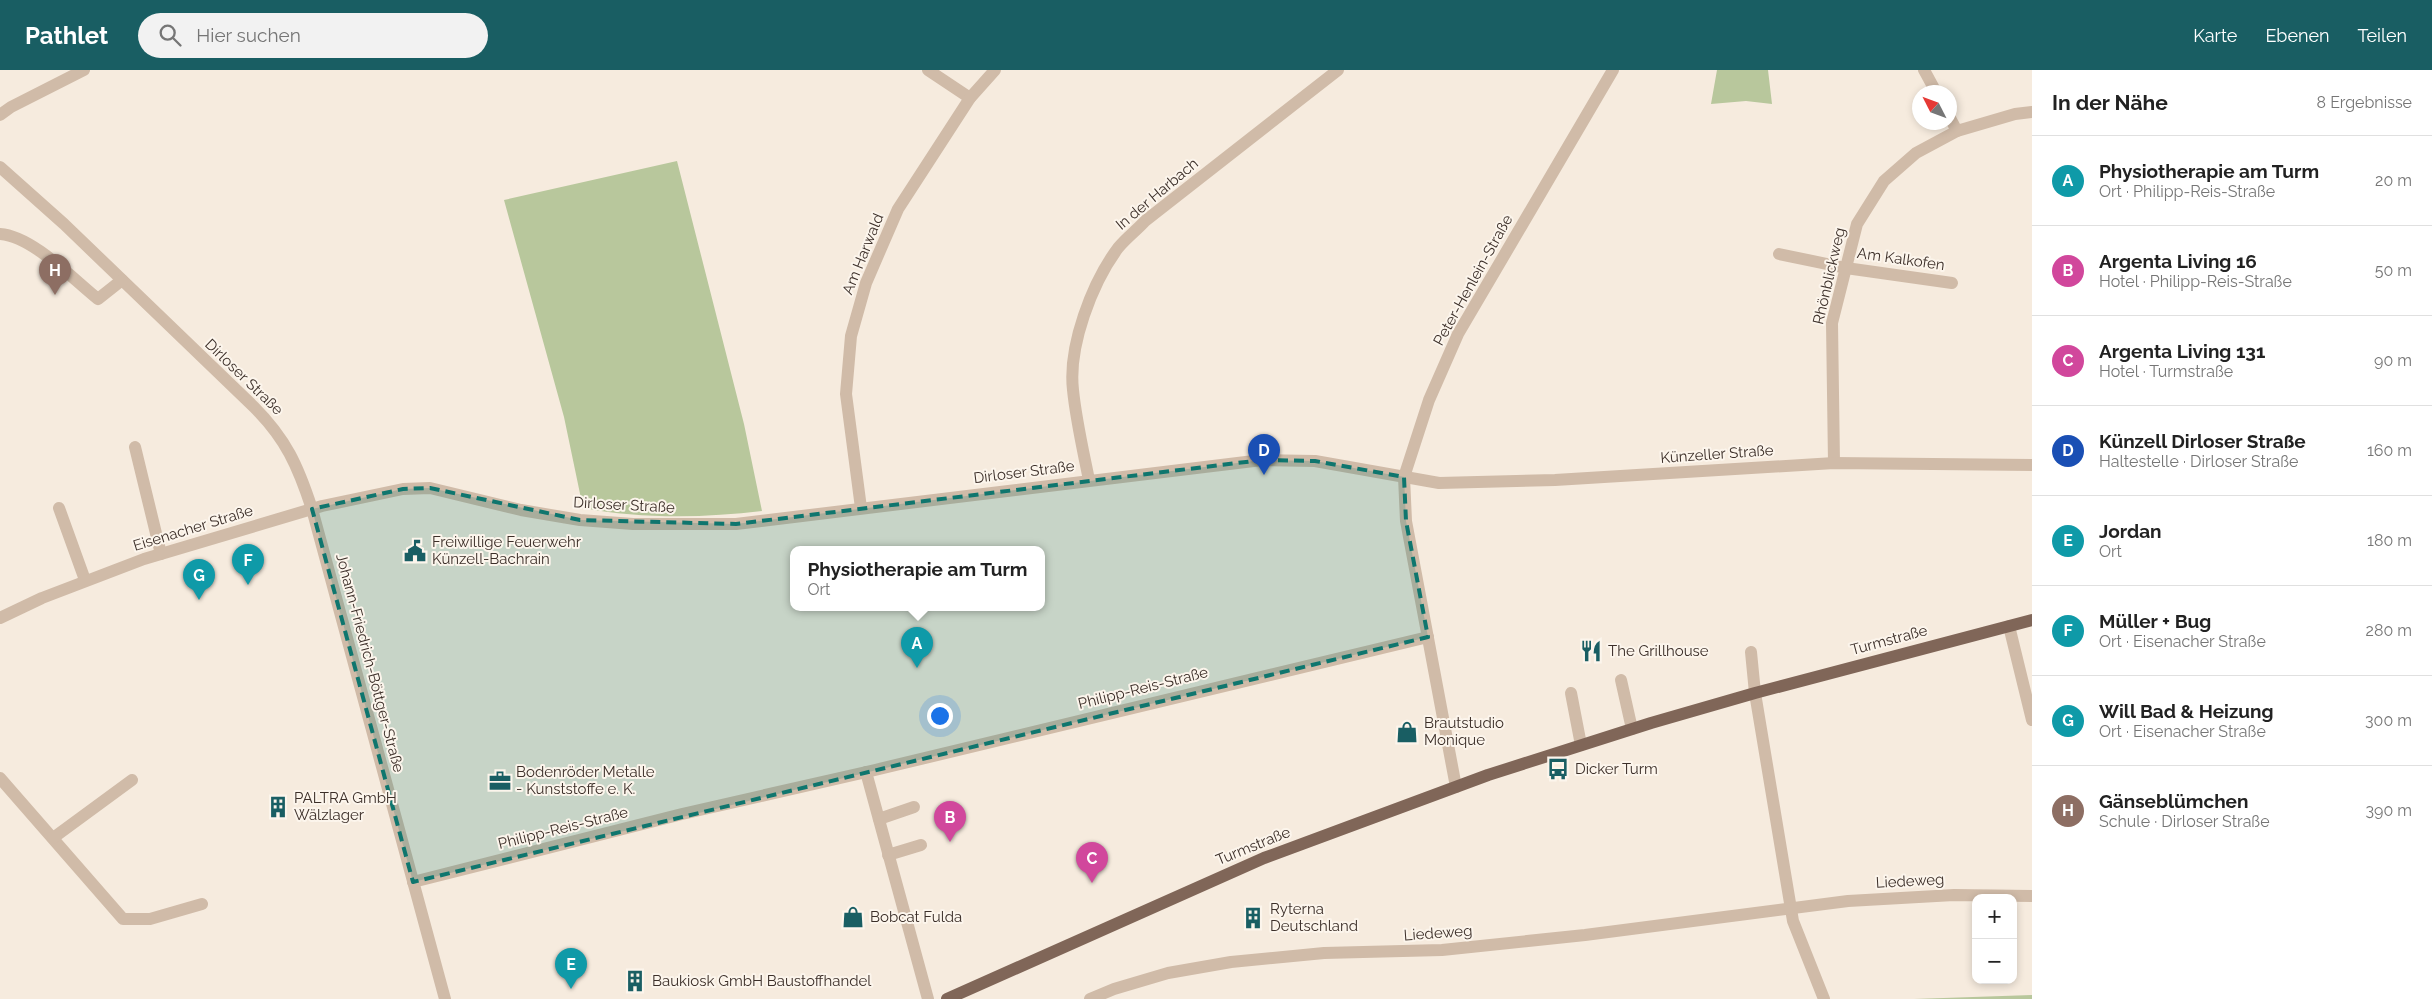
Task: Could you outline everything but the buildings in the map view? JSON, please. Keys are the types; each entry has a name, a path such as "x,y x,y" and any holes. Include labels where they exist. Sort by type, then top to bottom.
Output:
{"main road":[{"name":"Turmstraße","path":"947,999 1264,858 1456,787 1581,745 1755,693 2032,620"}],"street":[{"path":"0,115 11,107 84,70"},
{"path":"928,70 970,98"},
{"name":"Am Harwald","path":"861,508 846,394 851,336 866,282 898,209 970,98 995,70"},
{"name":"In der Harbach","path":"1089,480 1072,389 1074,353 1084,318 1103,272 1119,247 1145,221 1338,70"},
{"name":"Peter-Henlein-Straße","path":"1456,787 1406,521 1404,477 1429,400 1458,334 1613,70"},
{"path":"1924,70 1932,85"},
{"name":"Rhönblickweg","path":"1834,463 1832,323 1857,224 1884,181 1916,153 1957,131 2015,114 2032,112"},
{"name":"Dirloser Straße","path":"0,167 122,280 271,425 286,445 299,470 312,509 403,488 421,488 451,492 550,516 607,523 736,524 1262,460 1289,459 1335,464 1404,477"},
{"path":"0,234 13,235 35,248 98,298 122,280"},
{"name":"Am Kalkofen","path":"1779,254 1846,268 1952,283"},
{"path":"135,447 161,554"},
{"name":"Künzeller Straße","path":"1404,477 1439,483 1555,480 1834,463 2032,465"},
{"path":"59,508 85,580"},
{"name":"Eisenacher Straße","path":"0,618 85,580 161,554 312,509"},
{"name":"Johann-Friedrich-Böttger-Straße","path":"312,509 443,999"},
{"path":"2009,626 2032,720"},
{"name":"Philipp-Reis-Straße","path":"413,882 682,814 866,772 1428,637"},
{"path":"1751,652 1755,693 1793,921 1824,999"},
{"path":"1621,680 1632,729"},
{"path":"1571,694 1581,745"},
{"path":"866,772 928,999"},
{"path":"0,778 123,919 150,919 202,904"},
{"path":"53,838 132,780"},
{"path":"879,819 914,807"},
{"path":"888,855 921,844"},
{"name":"Liedeweg","path":"1090,999 1161,974 1231,962 1324,953 1442,950 1585,935 1791,907 1913,897 2032,896"}],"highlighted area":[{"path":"1262,460 1315,461 1404,477 1406,521 1428,637 413,882 312,509 403,489 430,488 580,520 736,524"}],"green space":[{"path":"1717,70 1768,70 1772,104 1746,101 1711,104"},
{"path":"677,161 744,424 762,511 718,515 650,516 583,508 564,417 504,200"},
{"path":"2032,995 2032,999 1914,999"}],"place":[{"name":"Gänseblümchen","path":"55,295"},
{"name":"Künzell Dirloser Straße","path":"1264,475"},
{"name":"Freiwillige Feuerwehr Künzell-Bachrain","path":"415,551"},
{"name":"Müller + Bug","path":"248,585"},
{"name":"Will Bad & Heizung","path":"199,600"},
{"name":"The Grillhouse","path":"1591,651"},
{"name":"Physiotherapie am Turm","path":"917,668"},
{"name":"Brautstudio Monique","path":"1407,732"},
{"name":"Dicker Turm","path":"1558,769"},
{"name":"Bodenröder Metalle - Kunststoffe e. K.","path":"500,781"},
{"name":"PALTRA GmbH Wälzlager","path":"278,807"},
{"name":"Argenta Living 16","path":"950,842"},
{"name":"Argenta Living 131","path":"1092,883"},
{"name":"Bobcat Fulda","path":"853,917"},
{"name":"Ryterna Deutschland","path":"1253,918"},
{"name":"Baukiosk GmbH Baustoffhandel","path":"635,981"},
{"name":"Jordan","path":"571,989"}]}
